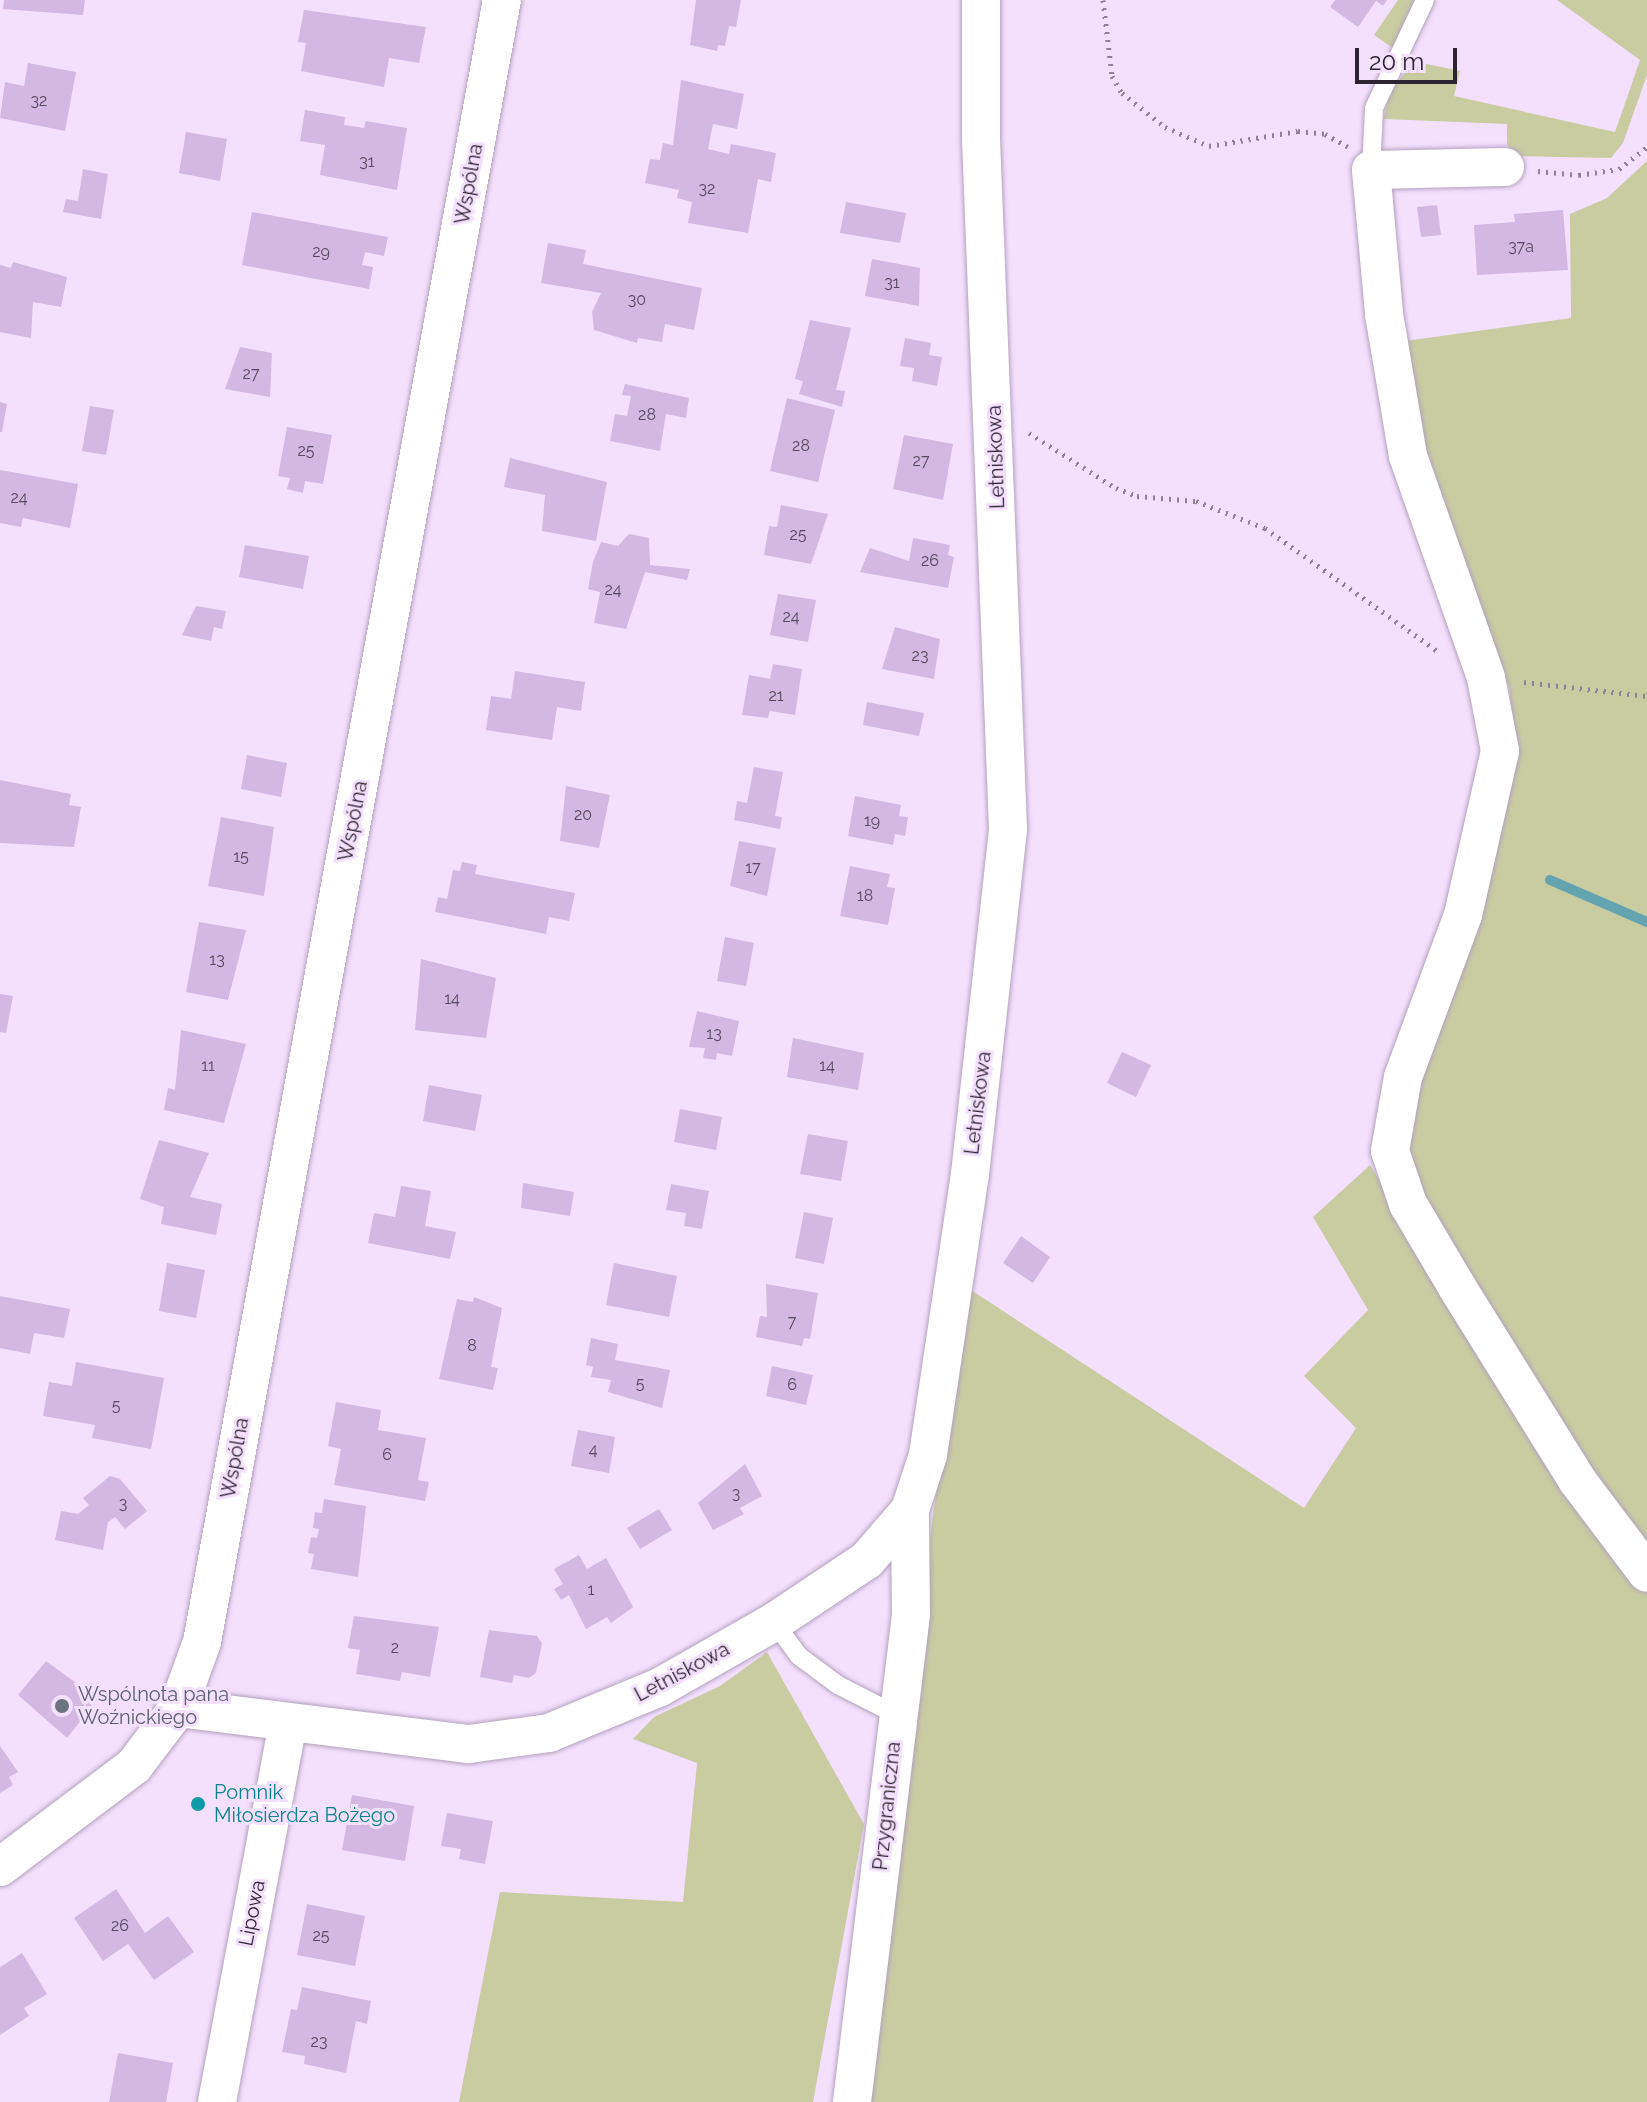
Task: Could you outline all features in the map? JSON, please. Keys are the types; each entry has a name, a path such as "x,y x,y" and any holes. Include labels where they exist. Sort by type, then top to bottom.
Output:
{"street":[{"name":"Wspólna","path":"0,1867 91,1803 134,1766 178,1708 202,1642 502,0"},
{"name":"Letniskowa","path":"178,1708 469,1744 507,1742 592,1717 660,1687 774,1622 867,1560 910,1510 928,1455 970,1174 1008,829 981,139 981,0"},
{"path":"1505,167 1371,170 1384,314 1408,456 1486,678 1500,751 1493,794 1463,915 1403,1077 1390,1151 1408,1204 1457,1287 1577,1480 1647,1573"},
{"name":"Przygraniczna","path":"852,2102 911,1614 910,1510"},
{"name":"Lipowa","path":"217,2102 288,1723"}],"lane":[{"path":"1371,170 1374,108 1425,0"},
{"path":"774,1622 799,1656 838,1685 897,1715"}],"path":[{"path":"1103,0 1112,76 1122,93 1165,127 1209,146 1273,132 1325,134 1339,138 1371,170"},
{"path":"1505,167 1579,175 1619,169 1647,147"},
{"path":"994,423 1018,427 1116,488 1137,496 1196,501 1265,528 1429,647 1486,678 1647,696"}],"green space":[{"path":"1398,0 1417,0 1393,48 1374,35"},
{"path":"1557,0 1647,0 1647,75 1623,143 1611,158 1517,156 1507,145 1507,124 1384,119 1389,94 1406,71 1427,64 1460,71 1454,96 1615,132 1640,60"},
{"path":"1647,161 1647,1543 1605,1499 1400,1153 1517,751 1509,687 1427,476 1398,342 1571,318 1570,214 1607,198"},
{"path":"1370,1165 1497,1368 1647,1588 1647,2102 861,2102 934,1507 971,1290 1304,1508 1356,1428 1304,1376 1368,1310 1313,1217"},
{"path":"767,1652 864,1824 813,2102 459,2102 500,1892 683,1902 697,1763 633,1739 654,1717 720,1686"}],"building":[{"path":"4,0 85,0 83,15 3,9"},
{"path":"696,0 741,0 736,27 729,26 725,46 718,45 717,51 690,45"},
{"path":"1335,0 1387,0 1383,6 1376,1 1358,27 1330,7"},
{"path":"304,10 426,27 419,63 389,58 384,87 301,71 306,43 298,42"},
{"path":"28,63 76,72 65,131 0,118 5,82 24,86"},
{"path":"681,80 744,94 737,129 713,124 708,149 729,154 731,144 776,153 771,182 758,179 748,233 688,223 692,202 677,198 679,190 645,183 650,159 660,160 663,143 673,145"},
{"path":"305,110 345,117 344,125 364,128 366,121 407,128 397,190 320,175 325,145 300,141"},
{"path":"186,132 227,139 220,181 179,173"},
{"path":"83,169 108,174 101,219 63,212 66,199 78,201"},
{"path":"846,202 906,213 900,243 840,233"},
{"path":"1437,205 1441,235 1421,237 1417,207"},
{"path":"1563,210 1568,270 1477,275 1474,225 1515,222 1514,214"},
{"path":"252,212 388,237 384,256 365,252 362,265 373,267 369,289 242,265"},
{"path":"548,243 586,250 583,264 702,288 694,330 665,324 662,342 638,338 637,343 594,330 592,312 601,293 541,283"},
{"path":"872,259 920,268 919,306 865,296"},
{"path":"13,262 67,277 61,307 33,302 31,338 0,332 0,265 11,268"},
{"path":"810,320 851,328 836,390 845,391 842,407 799,394 803,381 795,379"},
{"path":"905,338 931,343 929,355 942,357 937,386 912,381 914,368 900,366"},
{"path":"240,347 272,353 270,397 225,389"},
{"path":"625,384 689,398 686,418 666,414 660,451 610,441 615,414 627,416 631,396 622,395"},
{"path":"787,398 835,410 818,482 770,471"},
{"path":"0,402 7,404 2,432 0,432"},
{"path":"90,406 114,410 106,455 82,451"},
{"path":"287,427 332,435 323,484 305,481 303,493 287,489 290,478 278,476"},
{"path":"904,435 953,444 943,500 893,489"},
{"path":"510,458 607,482 596,541 542,531 545,495 504,487"},
{"path":"0,470 78,484 70,528 23,518 21,527 0,523"},
{"path":"781,505 828,514 811,564 764,555 769,526 777,527"},
{"path":"629,534 649,538 650,565 690,569 687,580 645,572 626,629 594,623 600,592 588,589 593,562 601,542 618,546"},
{"path":"913,538 950,545 948,555 954,557 948,588 860,572 870,548 909,561"},
{"path":"245,545 309,556 303,589 239,577"},
{"path":"778,594 816,600 808,642 770,635"},
{"path":"196,606 226,611 222,629 214,627 211,641 182,635"},
{"path":"895,627 940,639 934,679 882,669"},
{"path":"773,664 802,669 795,715 770,711 768,718 742,715 749,675 770,679"},
{"path":"515,671 585,682 581,711 557,707 552,740 486,730 491,696 511,699"},
{"path":"867,702 924,713 919,736 863,725"},
{"path":"247,755 287,763 281,797 241,789"},
{"path":"754,767 783,772 775,816 782,817 780,829 734,820 737,801 747,803"},
{"path":"0,780 71,794 69,805 81,807 74,847 0,843"},
{"path":"566,786 610,795 599,848 560,841"},
{"path":"855,796 901,805 899,816 908,817 905,836 895,834 893,845 848,836"},
{"path":"221,817 274,827 264,896 208,886"},
{"path":"739,841 776,848 767,896 730,886"},
{"path":"462,862 477,865 475,874 575,893 569,921 549,917 546,934 435,912 438,897 447,899 453,870 460,871"},
{"path":"850,866 890,874 887,887 895,888 888,925 840,916"},
{"path":"199,922 246,930 228,1000 186,992"},
{"path":"725,937 754,943 746,986 717,981"},
{"path":"421,959 496,978 486,1038 415,1030"},
{"path":"0,994 13,996 6,1033 0,1032"},
{"path":"697,1011 739,1021 732,1056 717,1053 716,1060 703,1058 705,1048 689,1047"},
{"path":"181,1030 246,1044 224,1123 164,1110 168,1088 175,1090"},
{"path":"793,1038 864,1053 858,1090 787,1077"},
{"path":"1122,1052 1151,1065 1136,1097 1107,1083"},
{"path":"429,1085 482,1095 475,1131 423,1121"},
{"path":"680,1109 722,1117 716,1150 674,1142"},
{"path":"808,1134 848,1141 841,1181 800,1174"},
{"path":"159,1140 209,1153 190,1197 222,1204 216,1235 161,1224 164,1207 140,1199"},
{"path":"523,1183 574,1192 570,1216 521,1208"},
{"path":"671,1184 709,1191 702,1229 684,1226 686,1213 666,1210"},
{"path":"401,1186 431,1191 425,1226 456,1232 450,1259 368,1243 374,1213 395,1217"},
{"path":"804,1212 833,1218 824,1264 795,1258"},
{"path":"1021,1236 1050,1257 1033,1283 1003,1263"},
{"path":"167,1263 205,1270 196,1318 159,1311"},
{"path":"614,1263 677,1276 669,1317 606,1305"},
{"path":"766,1284 818,1293 810,1339 804,1338 802,1346 756,1337 760,1316 767,1317"},
{"path":"0,1296 70,1309 64,1338 34,1333 30,1354 0,1348"},
{"path":"474,1297 502,1308 491,1367 498,1368 493,1390 439,1379 457,1299 473,1302"},
{"path":"591,1338 618,1344 615,1360 670,1370 662,1408 608,1392 611,1380 591,1377 593,1367 586,1365"},
{"path":"76,1362 164,1378 151,1449 92,1438 95,1425 43,1416 49,1382 72,1386"},
{"path":"772,1366 813,1375 806,1405 766,1396"},
{"path":"336,1402 381,1410 378,1430 426,1438 418,1480 429,1482 425,1501 334,1485 341,1449 328,1446"},
{"path":"578,1430 615,1437 609,1473 571,1466"},
{"path":"745,1464 762,1496 740,1508 744,1514 713,1530 698,1503"},
{"path":"110,1476 120,1479 147,1511 125,1529 115,1517 108,1522 103,1550 55,1540 61,1511 78,1514 89,1505 83,1498"},
{"path":"324,1499 366,1506 358,1577 311,1569 314,1554 308,1553 311,1537 317,1538 319,1529 313,1528 315,1512 322,1513"},
{"path":"659,1509 672,1530 640,1549 627,1528"},
{"path":"579,1555 587,1569 606,1558 633,1607 611,1623 607,1617 586,1629 569,1595 561,1600 554,1589 563,1584 554,1569"},
{"path":"354,1616 439,1627 430,1677 402,1672 400,1681 356,1674 360,1650 348,1648"},
{"path":"489,1630 537,1636 542,1643 536,1673 529,1678 514,1675 512,1683 480,1677"},
{"name":"Wspólnota pana Woźnickiego","path":"46,1661 98,1699 67,1738 18,1695"},
{"path":"0,1746 18,1772 9,1777 13,1785 0,1793"},
{"path":"352,1795 414,1806 405,1861 342,1850"},
{"path":"447,1813 493,1821 485,1864 459,1859 461,1849 441,1846"},
{"path":"116,1889 145,1933 168,1916 194,1952 154,1980 128,1944 103,1961 74,1918"},
{"path":"307,1904 365,1916 355,1966 297,1955"},
{"path":"22,1953 47,1994 24,2008 29,2016 0,2035 0,1967"},
{"path":"302,1987 371,2001 367,2024 356,2021 346,2073 304,2064 305,2056 282,2052 291,2009 297,2010"},
{"path":"118,2053 173,2063 166,2102 109,2102"}],"waterway":[{"path":"1550,880 1647,922"}],"place":[{"name":"Wspólnota pana Woźnickiego","path":"62,1706"},
{"name":"Pomnik Miłosierdza Bożego","path":"198,1804"}]}
